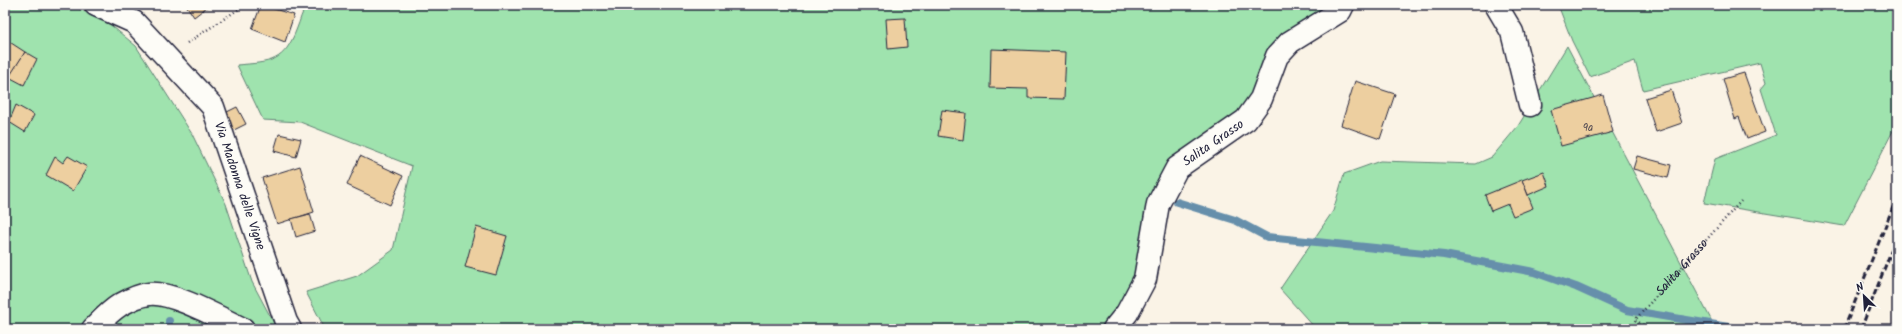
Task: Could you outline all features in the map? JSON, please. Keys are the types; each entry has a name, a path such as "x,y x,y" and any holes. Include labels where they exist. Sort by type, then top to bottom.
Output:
{"street":[{"name":"Via Madonna delle Vigne","path":"96,5 134,22 213,107 286,322 290,329"},
{"name":"Salita Grasso","path":"1114,329 1127,313 1145,279 1158,204 1177,168 1246,120 1261,99 1277,56 1290,42 1340,11 1343,5"},
{"path":"1496,5 1512,32 1530,105"},
{"path":"92,329 118,306 134,298 149,294 164,294 203,310 242,329"}],"path":[{"path":"167,57 245,5"},
{"name":"Salita Grasso","path":"1650,329 1635,320 1741,201"}],"green space":[{"path":"5,5 71,5 107,22 136,46 192,134 226,204 252,282 277,329 5,329"},
{"path":"307,5 1329,5 1245,109 1182,154 1125,300 1104,329 325,329 306,292 357,276 393,250 412,166 300,122 263,120 237,65 267,61 281,54 292,40 302,13"},
{"path":"1558,5 1897,5 1897,123 1844,226 1704,203 1715,159 1776,135 1761,89 1766,83 1760,63 1643,90 1635,61 1590,77 1572,41"},
{"path":"1567,46 1716,329 1316,329 1280,289 1333,211 1344,174 1380,161 1476,164 1492,157 1518,126"}],"building":[{"path":"186,5 206,5 207,7 194,17"},
{"path":"261,5 294,15 285,42 252,29"},
{"path":"905,18 907,47 888,49 886,19"},
{"path":"5,39 25,52 7,82 5,81"},
{"path":"991,49 1066,52 1064,99 1028,98 1028,89 990,88"},
{"path":"25,52 37,59 24,85 9,77"},
{"path":"1744,73 1765,132 1747,139 1739,117 1735,119 1723,79"},
{"path":"1355,81 1395,94 1380,139 1341,125"},
{"path":"1671,90 1682,123 1656,132 1645,98"},
{"path":"1603,95 1613,132 1561,146 1551,110"},
{"path":"16,105 34,115 25,132 9,122"},
{"path":"237,107 246,124 230,132 221,115"},
{"path":"942,110 966,113 963,140 938,136"},
{"path":"279,134 301,139 296,157 274,151"},
{"path":"68,156 87,167 73,191 46,175 55,157 63,163"},
{"path":"360,156 403,176 390,205 347,185"},
{"path":"1637,156 1671,165 1668,178 1633,169"},
{"path":"300,166 314,212 277,224 262,178"},
{"path":"1544,172 1549,186 1528,195 1522,180"},
{"path":"1522,180 1533,208 1513,216 1508,204 1491,211 1485,195"},
{"path":"310,214 315,231 296,237 291,219"},
{"path":"476,227 507,236 496,275 465,267"}],"waterway":[{"path":"1177,202 1235,220 1267,237 1444,255 1534,272 1576,287 1627,310 1740,329"},
{"path":"169,321 169,329"}],"railway":[{"path":"1844,329 1897,197"},
{"path":"1861,329 1897,236"}]}
